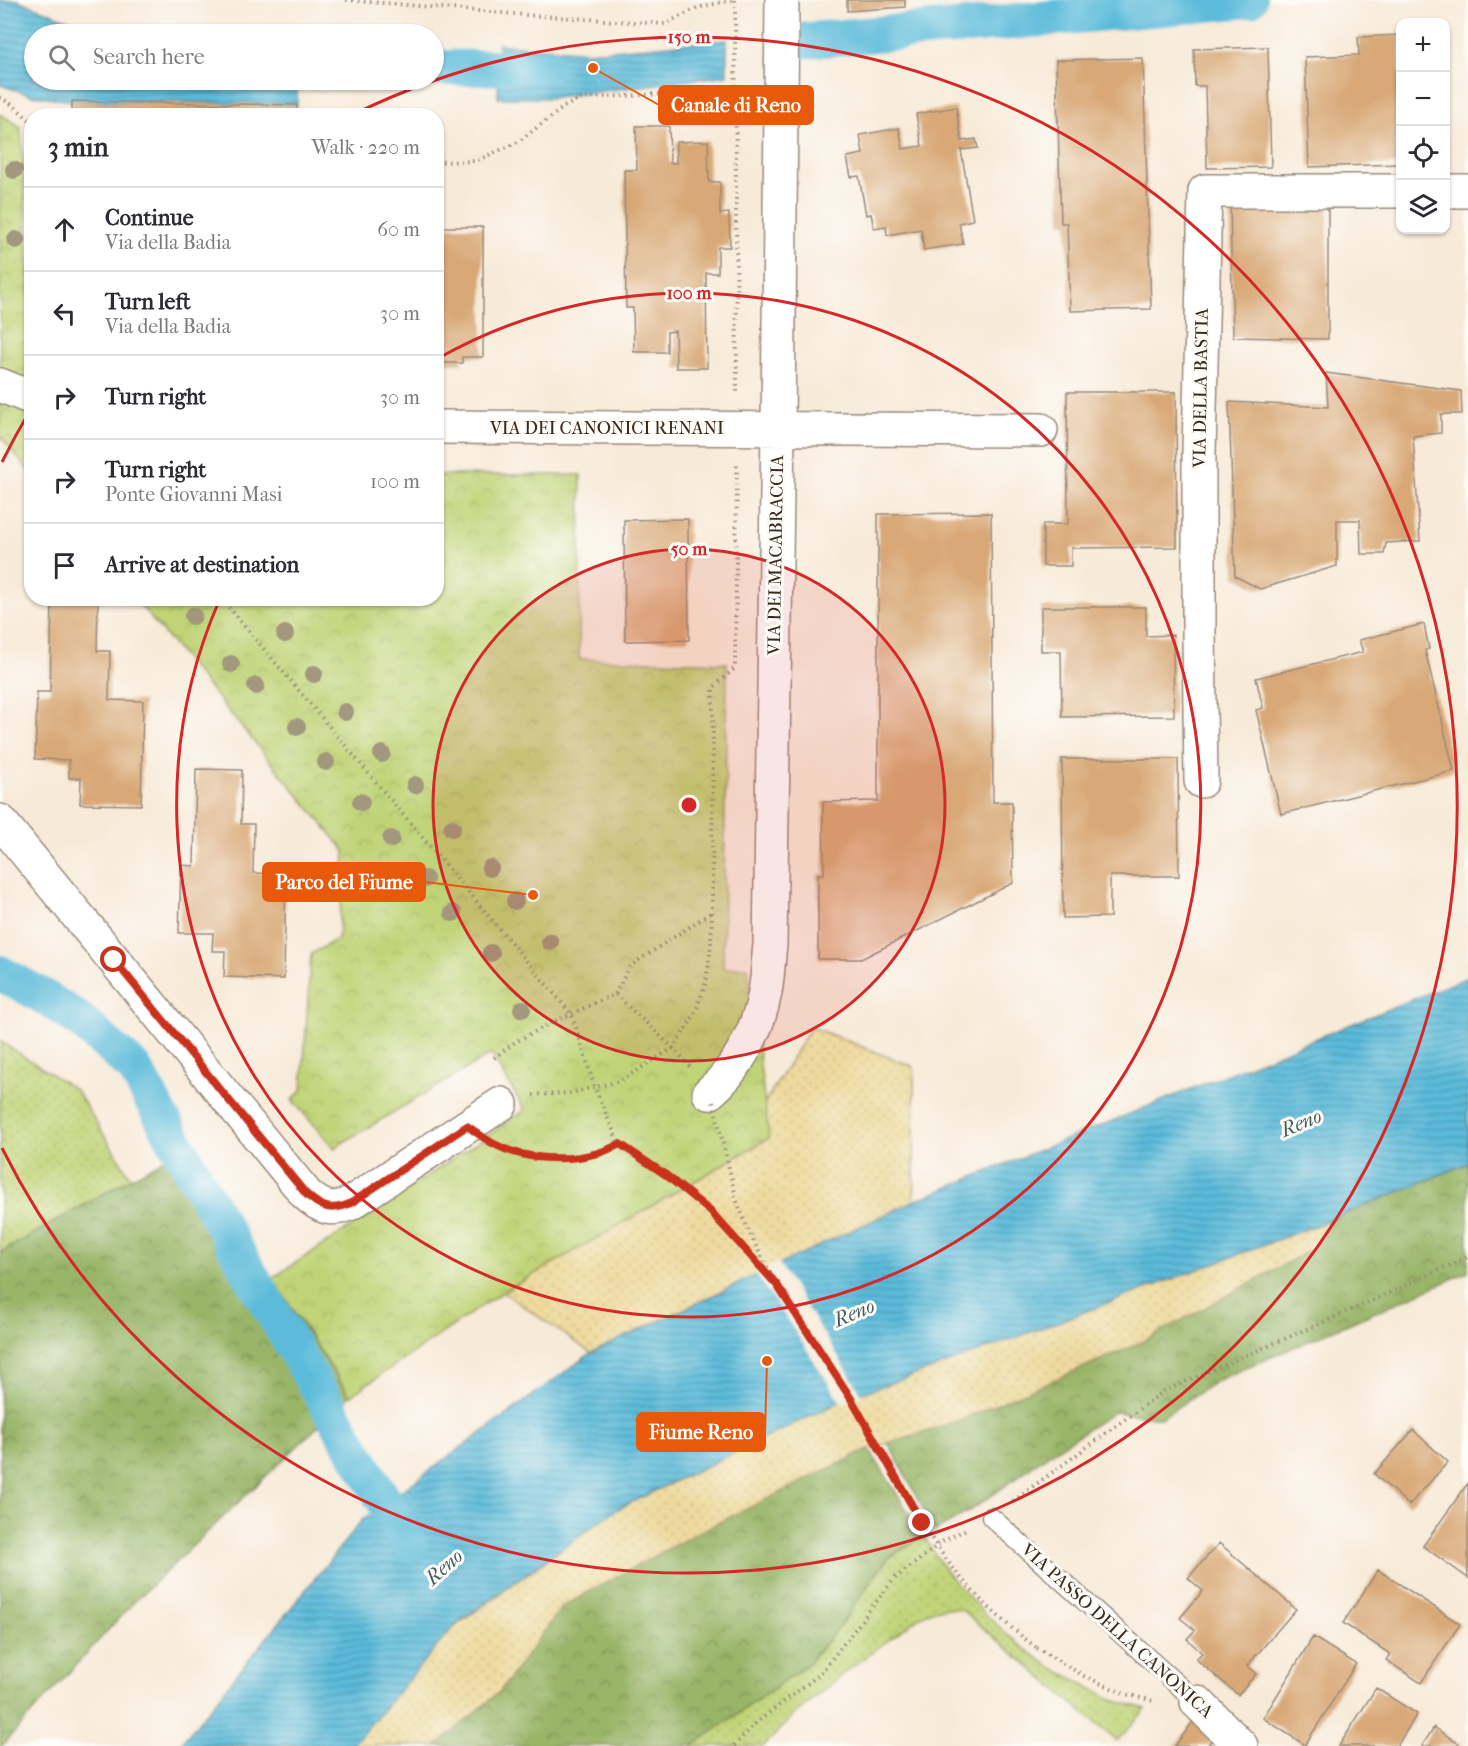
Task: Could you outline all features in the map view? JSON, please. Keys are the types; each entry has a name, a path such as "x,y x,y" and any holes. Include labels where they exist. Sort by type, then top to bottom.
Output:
{"street":[{"name":"VIA DEI MACABRACCIA","path":"711,1098 746,1048 765,994 770,945 782,0"},
{"name":"VIA DELLA BASTIA","path":"1201,781 1199,453 1206,191 1396,191"},
{"path":"1450,191 1468,191"},
{"path":"0,385 24,395"},
{"name":"VIA DEI CANONICI RENANI","path":"444,427 1041,430"},
{"path":"0,821 315,1203 331,1209 351,1203 501,1104"},
{"name":"VIA PASSO DELLA CANONICA","path":"1197,1701 1241,1746"}],"lane":[{"name":"VIA PASSO DELLA CANONICA","path":"991,1517 1197,1701"}],"path":[{"path":"346,0 665,24 697,9 734,0 737,381"},
{"path":"444,162 476,161 518,142 564,107 582,98 781,89"},
{"path":"0,97 24,115"},
{"path":"501,1104 513,1092 536,1095 570,1093 620,1081 673,1048 695,1014 706,982 711,946 713,688 735,668 737,461"},
{"path":"228,606 572,1015 595,1088 620,1144 666,1175 711,1212 777,1285"},
{"path":"494,1058 515,1042 615,994 630,966 712,912"},
{"path":"615,994 673,1048"},
{"path":"711,1098 736,1201 777,1285 850,1397 922,1523 949,1562 990,1610 1011,1629 1037,1648 1084,1676 1125,1694 1159,1702 1197,1701"},
{"path":"467,1126 494,1144 515,1153 547,1158 575,1158 620,1144"},
{"path":"734,1746 756,1723 820,1674 894,1579 951,1536 991,1517 1164,1391 1468,1257"}],"green space":[{"path":"0,114 21,127 24,186 24,465 0,436"},
{"path":"444,475 581,475 579,659 727,663 723,968 748,967 769,1138 495,1297 350,1396 272,1278 525,1110 491,1054 334,1148 292,1100 302,1090 311,954 338,939 345,851 141,606 444,606"},
{"path":"0,1041 76,1090 131,1178 0,1253"},
{"path":"184,1148 350,1396 130,1606 0,1746 0,1253"},
{"path":"1468,1163 1468,1272 1218,1380 1161,1418 1114,1412 973,1508 935,1531 888,1443 955,1422 1140,1343 1320,1245 1330,1220"},
{"path":"869,1449 923,1536 888,1558 838,1628 808,1664 692,1746 436,1746 500,1691 563,1606 696,1533"},
{"path":"923,1536 948,1574 988,1617 1021,1646 1051,1667 1113,1700 1146,1709 1117,1741 962,1610 946,1608 921,1616 848,1670 795,1714 764,1746 692,1746 808,1664 838,1628 888,1558"}],"sand":[{"path":"811,1027 914,1067 914,1201 591,1353 468,1268 723,1143 764,1104"},
{"path":"1330,1220 1320,1245 1140,1343 955,1422 869,1449 697,1533 563,1606 500,1691 436,1746 338,1746 373,1686 617,1509 850,1397"}],"water":[{"path":"0,0 17,0 79,24 24,24 24,90 298,90 297,105 72,101 32,95 0,85"},
{"path":"727,40 727,75 549,98 498,98 498,44 588,52"},
{"name":"Reno","path":"1468,977 1468,1163 1330,1220 932,1369 850,1397 617,1509 457,1623 352,1746 179,1746 363,1519 591,1353 914,1201"}],"pier":[{"path":"778,1262 862,1396 842,1404 755,1273"}],"building":[{"path":"847,0 905,0 905,7 847,11"},
{"path":"1396,35 1396,164 1309,167 1305,57 1359,55 1358,37"},
{"path":"1268,47 1271,167 1207,168 1205,86 1195,86 1194,49"},
{"path":"1143,58 1151,309 1070,311 1067,223 1061,223 1056,60"},
{"path":"72,101 297,105 297,108 72,108"},
{"path":"956,107 962,141 976,139 978,148 961,150 973,220 959,223 963,244 924,250 921,229 887,235 886,226 874,228 871,214 866,215 859,176 851,177 847,157 863,154 860,135 899,128 903,149 922,146 916,114"},
{"path":"636,126 669,126 670,163 676,163 676,142 708,141 709,182 720,182 720,214 729,213 730,247 718,247 718,273 706,273 707,368 676,368 675,331 667,332 667,352 634,352 633,308 626,308 624,170 637,170"},
{"path":"1230,203 1328,207 1328,339 1233,337"},
{"path":"444,227 483,227 483,357 462,357 462,363 444,363"},
{"path":"1326,373 1461,391 1462,414 1441,414 1441,433 1413,436 1420,541 1386,543 1384,554 1361,554 1360,520 1337,520 1337,566 1260,589 1235,576 1229,402 1328,407"},
{"path":"1067,392 1176,392 1177,547 1071,548 1071,566 1043,566 1043,524 1068,524"},
{"path":"991,513 993,802 1012,802 1013,883 861,959 818,959 818,874 824,874 823,802 878,801 878,514"},
{"path":"688,519 689,640 625,641 624,520"},
{"path":"52,606 98,606 97,651 110,651 109,700 143,701 141,805 80,804 81,778 69,778 69,760 35,759 37,692 50,692"},
{"path":"1041,607 1146,607 1146,636 1173,635 1174,716 1062,717 1061,651 1041,651"},
{"path":"1424,624 1429,649 1425,650 1454,771 1281,814 1256,710 1263,708 1256,678 1363,652 1359,640"},
{"path":"1062,759 1178,759 1179,876 1110,876 1110,917 1063,918"},
{"path":"196,769 242,770 241,824 254,824 253,873 286,874 284,979 224,977 225,951 212,951 213,933 179,933 181,865 194,866"},
{"path":"1413,1430 1448,1462 1409,1505 1374,1474"},
{"path":"1468,1483 1468,1578 1423,1546"},
{"path":"1219,1543 1296,1609 1247,1666 1256,1674 1238,1695 1196,1659 1202,1653 1187,1639 1195,1630 1180,1618 1203,1591 1188,1578"},
{"path":"1378,1570 1460,1624 1421,1683 1386,1660 1390,1654 1343,1623"},
{"path":"1313,1637 1356,1664 1305,1745 1263,1718"},
{"path":"1376,1688 1417,1714 1397,1746 1339,1746"},
{"path":"1195,1719 1215,1733 1209,1743 1213,1746 1175,1746"},
{"path":"1434,1727 1462,1746 1422,1746"}],"waterway":[{"path":"801,41 1249,0"},
{"path":"444,68 546,67"},
{"path":"0,973 41,995 78,1019 134,1068 243,1262 410,1545"}],"place":[{"name":"Canale di Reno","path":"593,68"},
{"name":"Parco del Fiume","path":"533,895"},
{"name":"Fiume Reno","path":"767,1361"}],"route":[{"path":"114,960 315,1203 331,1209 351,1203 467,1126 494,1144 515,1153 547,1158 575,1158 620,1144 666,1175 724,1224 777,1285 850,1397 922,1523"}]}
